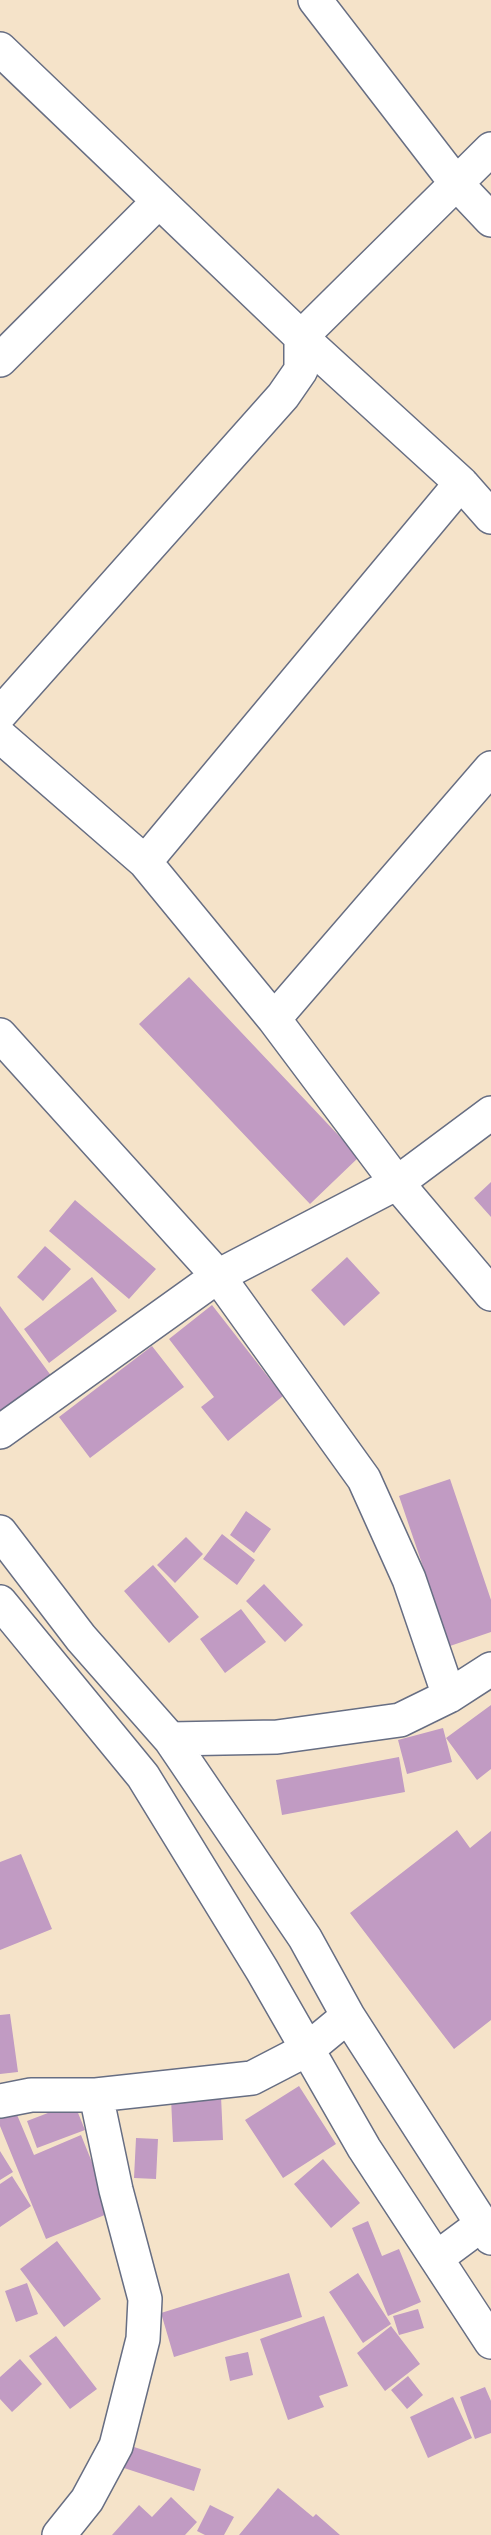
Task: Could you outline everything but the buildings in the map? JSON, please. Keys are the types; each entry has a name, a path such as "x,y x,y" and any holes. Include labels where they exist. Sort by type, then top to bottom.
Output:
{"street":[{"path":"315,0 456,183 491,220"},
{"path":"0,49 301,337 461,483 491,517"},
{"path":"0,714 283,396 301,370 301,337 491,149"},
{"path":"0,360 159,201"},
{"path":"145,862 461,483"},
{"path":"0,736 145,862 274,1019 398,1183 491,1294"},
{"path":"274,1019 491,768"},
{"path":"0,1035 218,1276 364,1479 409,1579 449,1696"},
{"path":"0,1432 218,1276 398,1183 491,1113"},
{"path":"0,1532 81,1638 170,1739 305,1938 348,2016 486,2232 438,2257"},
{"path":"0,1602 143,1776 308,2049 364,2148 438,2257 491,2342"},
{"path":"170,1739 277,1737 400,1720 449,1696 491,1669"},
{"path":"0,2101 31,2095 96,2095 252,2078 308,2049 348,2016"},
{"path":"59,2535 87,2500 116,2446 143,2339 145,2298 116,2190 96,2095"}]}
